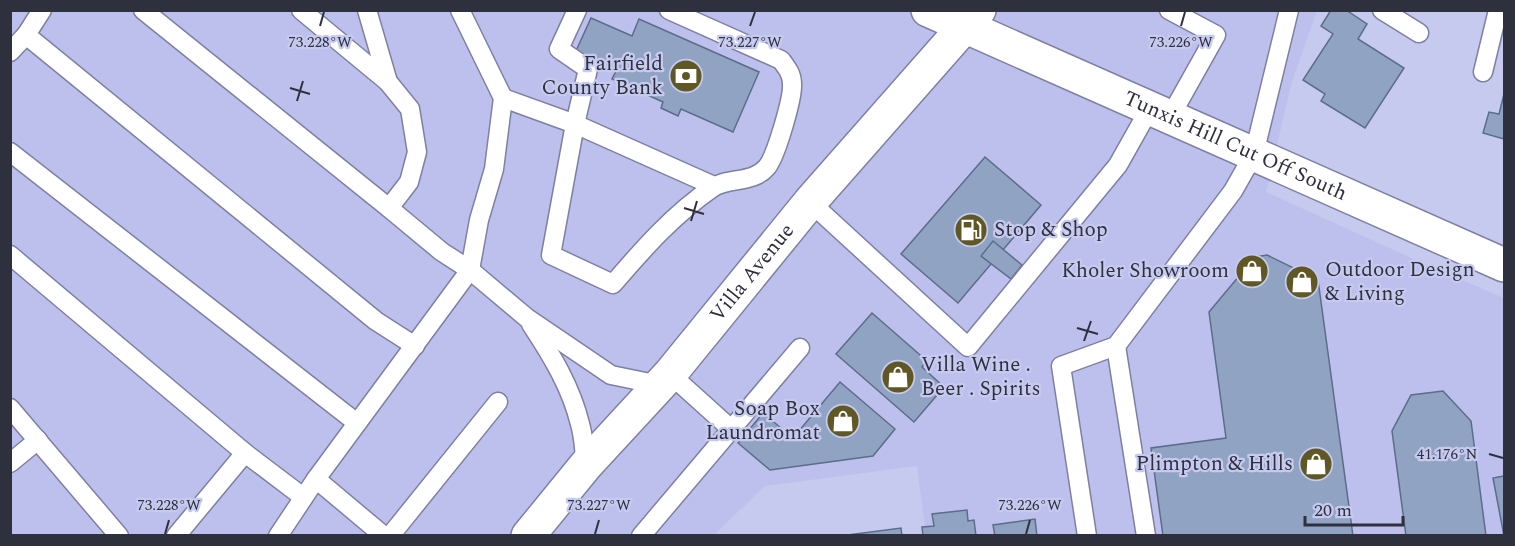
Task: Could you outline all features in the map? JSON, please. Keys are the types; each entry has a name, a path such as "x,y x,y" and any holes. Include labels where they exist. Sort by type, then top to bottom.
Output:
{"main road":[{"name":"Tunxis Hill Cut Off South","path":"928,10 972,19 1160,112 1504,265"},
{"name":"Villa Avenue","path":"528,536 586,465 665,379 810,202 972,19"}],"lane":[{"path":"10,52 26,35 42,10"},
{"path":"143,10 441,252 470,270 527,318 611,375 665,379 731,429"},
{"path":"301,10 388,82 410,109 417,152 409,182 388,208"},
{"path":"367,10 388,82"},
{"path":"278,536 303,497 470,270 479,220 494,169 503,98 460,10"},
{"path":"577,10 559,50 588,69 575,124 551,255 613,284 660,230 714,186 747,179 765,169 775,154 793,86 790,72 781,60 669,10"},
{"path":"810,202 968,347 1118,165 1216,35 1169,10"},
{"path":"1087,536 1061,366 1116,346 1233,191 1254,154 1289,10"},
{"path":"1382,10 1419,33"},
{"path":"1483,72 1498,10"},
{"path":"26,35 376,321 415,346"},
{"path":"503,98 575,124 714,186"},
{"path":"10,152 357,423"},
{"path":"10,255 245,453 303,497"},
{"path":"527,318 558,365 570,393 581,425 586,465"},
{"path":"1116,346 1146,536"},
{"path":"641,536 800,348"},
{"path":"390,536 498,402"},
{"path":"10,408 119,536"},
{"path":"10,463 38,440"},
{"path":"176,536 245,453"},
{"path":"316,479 384,536"}],"shaded area":[{"path":"10,11 1317,11 1291,85 1266,192 1504,298 1504,535 926,535 917,466 765,486 714,535 11,535"}],"building":[{"path":"1331,10 1346,10 1367,24 1358,39 1404,68 1365,128 1321,101 1325,94 1303,80 1333,34 1321,26"},
{"name":"Fairfield County Bank","path":"591,18 632,36 639,19 759,72 733,132 681,109 678,116 661,108 663,102 612,79 616,71 575,53"},
{"path":"1504,94 1504,139 1483,133 1489,112 1499,114"},
{"name":"Stop & Shop","path":"985,157 1041,205 958,303 901,254"},
{"path":"993,241 1022,265 1011,279 981,256"},
{"path":"1267,255 1318,280 1353,536 1163,536 1151,448 1226,438 1209,312 1255,257"},
{"name":"Villa Wine . Beer . Spirits","path":"872,313 927,361 922,367 944,387 914,422 836,354"},
{"path":"840,382 895,429 873,456 770,470 738,443 763,413 793,438"},
{"path":"1443,391 1471,421 1486,536 1406,536 1392,431 1411,395"},
{"path":"1504,476 1504,536 1493,478"},
{"path":"967,510 968,521 974,520 976,536 923,536 922,527 934,526 932,514"},
{"path":"1035,519 1037,536 995,536 993,525"},
{"path":"901,528 902,536 848,536 848,535"}],"place":[{"name":"Fairfield County Bank","path":"686,76"},
{"name":"Stop & Shop","path":"971,230"},
{"name":"Kholer Showroom","path":"1252,271"},
{"name":"Outdoor Design & Living","path":"1302,282"},
{"name":"Villa Wine . Beer . Spirits","path":"898,377"},
{"name":"Soap Box Laundromat","path":"843,421"},
{"name":"Plimpton & Hills","path":"1316,464"}]}
